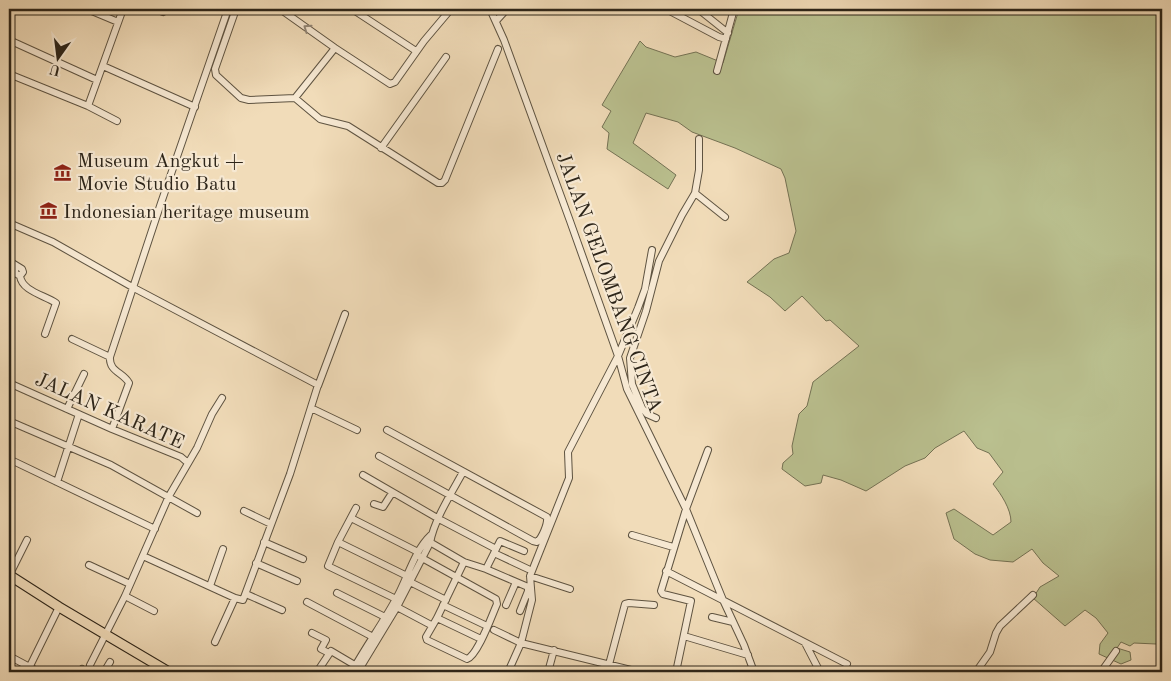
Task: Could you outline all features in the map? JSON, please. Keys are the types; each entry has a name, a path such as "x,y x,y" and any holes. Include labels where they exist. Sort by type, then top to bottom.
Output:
{"main road":[{"path":"9,576 169,672"}],"street":[{"path":"87,9 118,22"},
{"path":"88,106 123,9"},
{"path":"156,9 163,12"},
{"path":"112,429 129,383 123,375 112,368 110,357 228,9"},
{"path":"236,9 216,66 216,75 244,99 295,98 320,120 348,126 438,184 444,182 498,49"},
{"path":"280,9 390,84 395,82 416,51 450,9"},
{"name":"JALAN GELOMBANG CINTA","path":"490,9 618,356 628,389 686,509 754,672"},
{"path":"496,21 507,9"},
{"path":"698,9 727,36"},
{"path":"718,71 734,9"},
{"path":"670,10 717,36 727,36"},
{"path":"355,12 416,51"},
{"path":"9,40 98,80"},
{"path":"295,98 335,48"},
{"path":"381,148 446,57"},
{"path":"103,66 194,107"},
{"path":"9,74 88,106 117,121"},
{"path":"656,418 642,408 632,384 630,358 646,311 659,261 695,193 699,170 699,140"},
{"path":"695,193 725,217"},
{"path":"9,218 134,288 317,384 318,387"},
{"path":"9,223 38,235"},
{"path":"508,672 521,643 532,600 530,576 569,478 568,452 618,356 644,289 652,250"},
{"path":"9,261 23,271 20,280 24,286 56,303 45,334"},
{"path":"143,556 243,600 290,474 318,387 345,314"},
{"path":"72,339 110,357"},
{"path":"67,408 84,374"},
{"name":"JALAN KARATE","path":"9,383 112,429 181,457 188,462 170,496 125,596 90,665"},
{"path":"188,462 222,398"},
{"path":"311,408 357,430"},
{"path":"57,482 79,414"},
{"path":"9,421 111,464 197,513"},
{"path":"380,456 533,541 539,540 548,522 547,517 387,430"},
{"path":"676,672 691,601 662,593 673,547 708,450"},
{"path":"9,459 155,529"},
{"path":"357,669 373,637 397,607 419,555 463,472"},
{"path":"363,475 528,569"},
{"path":"374,504 383,507 392,492"},
{"path":"356,508 328,566 396,599"},
{"path":"244,511 271,524"},
{"path":"350,518 419,555 457,577 497,600 497,604 481,639 468,659 427,640 426,637 431,625 437,618 444,602 457,577 464,562"},
{"path":"632,535 673,547"},
{"path":"9,576 27,540"},
{"path":"428,541 464,562 486,569 528,588 520,611"},
{"path":"486,569 500,541 524,551"},
{"path":"264,542 303,559"},
{"path":"338,542 409,579 444,602 487,626"},
{"path":"210,586 223,549"},
{"path":"256,563 297,580"},
{"path":"89,565 130,584"},
{"path":"666,571 847,664"},
{"path":"530,576 570,589"},
{"path":"349,672 357,669 409,579"},
{"path":"506,605 516,582"},
{"path":"337,593 386,619"},
{"path":"246,594 282,610"},
{"path":"976,672 990,652 998,628 1034,595"},
{"path":"125,596 154,611"},
{"path":"215,642 235,598"},
{"path":"307,602 373,637"},
{"path":"607,672 625,604 654,605"},
{"path":"30,666 59,607"},
{"path":"397,607 431,625"},
{"path":"712,617 733,622"},
{"path":"437,618 481,639"},
{"path":"494,630 521,643 639,672"},
{"path":"312,633 326,640 321,649 329,654"},
{"path":"684,636 748,655"},
{"path":"805,643 820,672"},
{"path":"548,672 554,650"},
{"path":"318,672 331,651 357,669"},
{"path":"1100,672 1116,651"},
{"path":"9,656 39,672"},
{"path":"104,672 110,662"}],"green space":[{"path":"739,9 1162,9 1162,636 1156,644 1134,643 1130,646 1121,642 1117,648 1130,652 1131,660 1121,664 1099,654 1100,644 1108,633 1096,618 1085,610 1065,626 1033,598 1040,587 1059,576 1043,563 1032,549 1013,562 990,560 975,554 954,539 946,513 954,509 993,535 1011,522 1007,507 993,484 1003,472 989,453 977,448 964,431 935,448 925,458 905,466 866,491 841,480 823,475 821,483 805,486 782,469 783,463 793,454 792,446 799,414 807,406 813,382 859,346 830,320 826,321 802,296 785,311 770,297 747,282 774,259 789,253 796,231 785,178 781,169 735,148 692,132 678,122 646,113 633,143 676,175 668,189 607,149 609,133 602,127 611,111 602,105 640,41 646,47 675,57 696,52 723,63"}],"place":[{"name":"Museum Angkut + Movie Studio Batu","path":"63,172"},
{"name":"Indonesian heritage museum","path":"49,211"}]}
